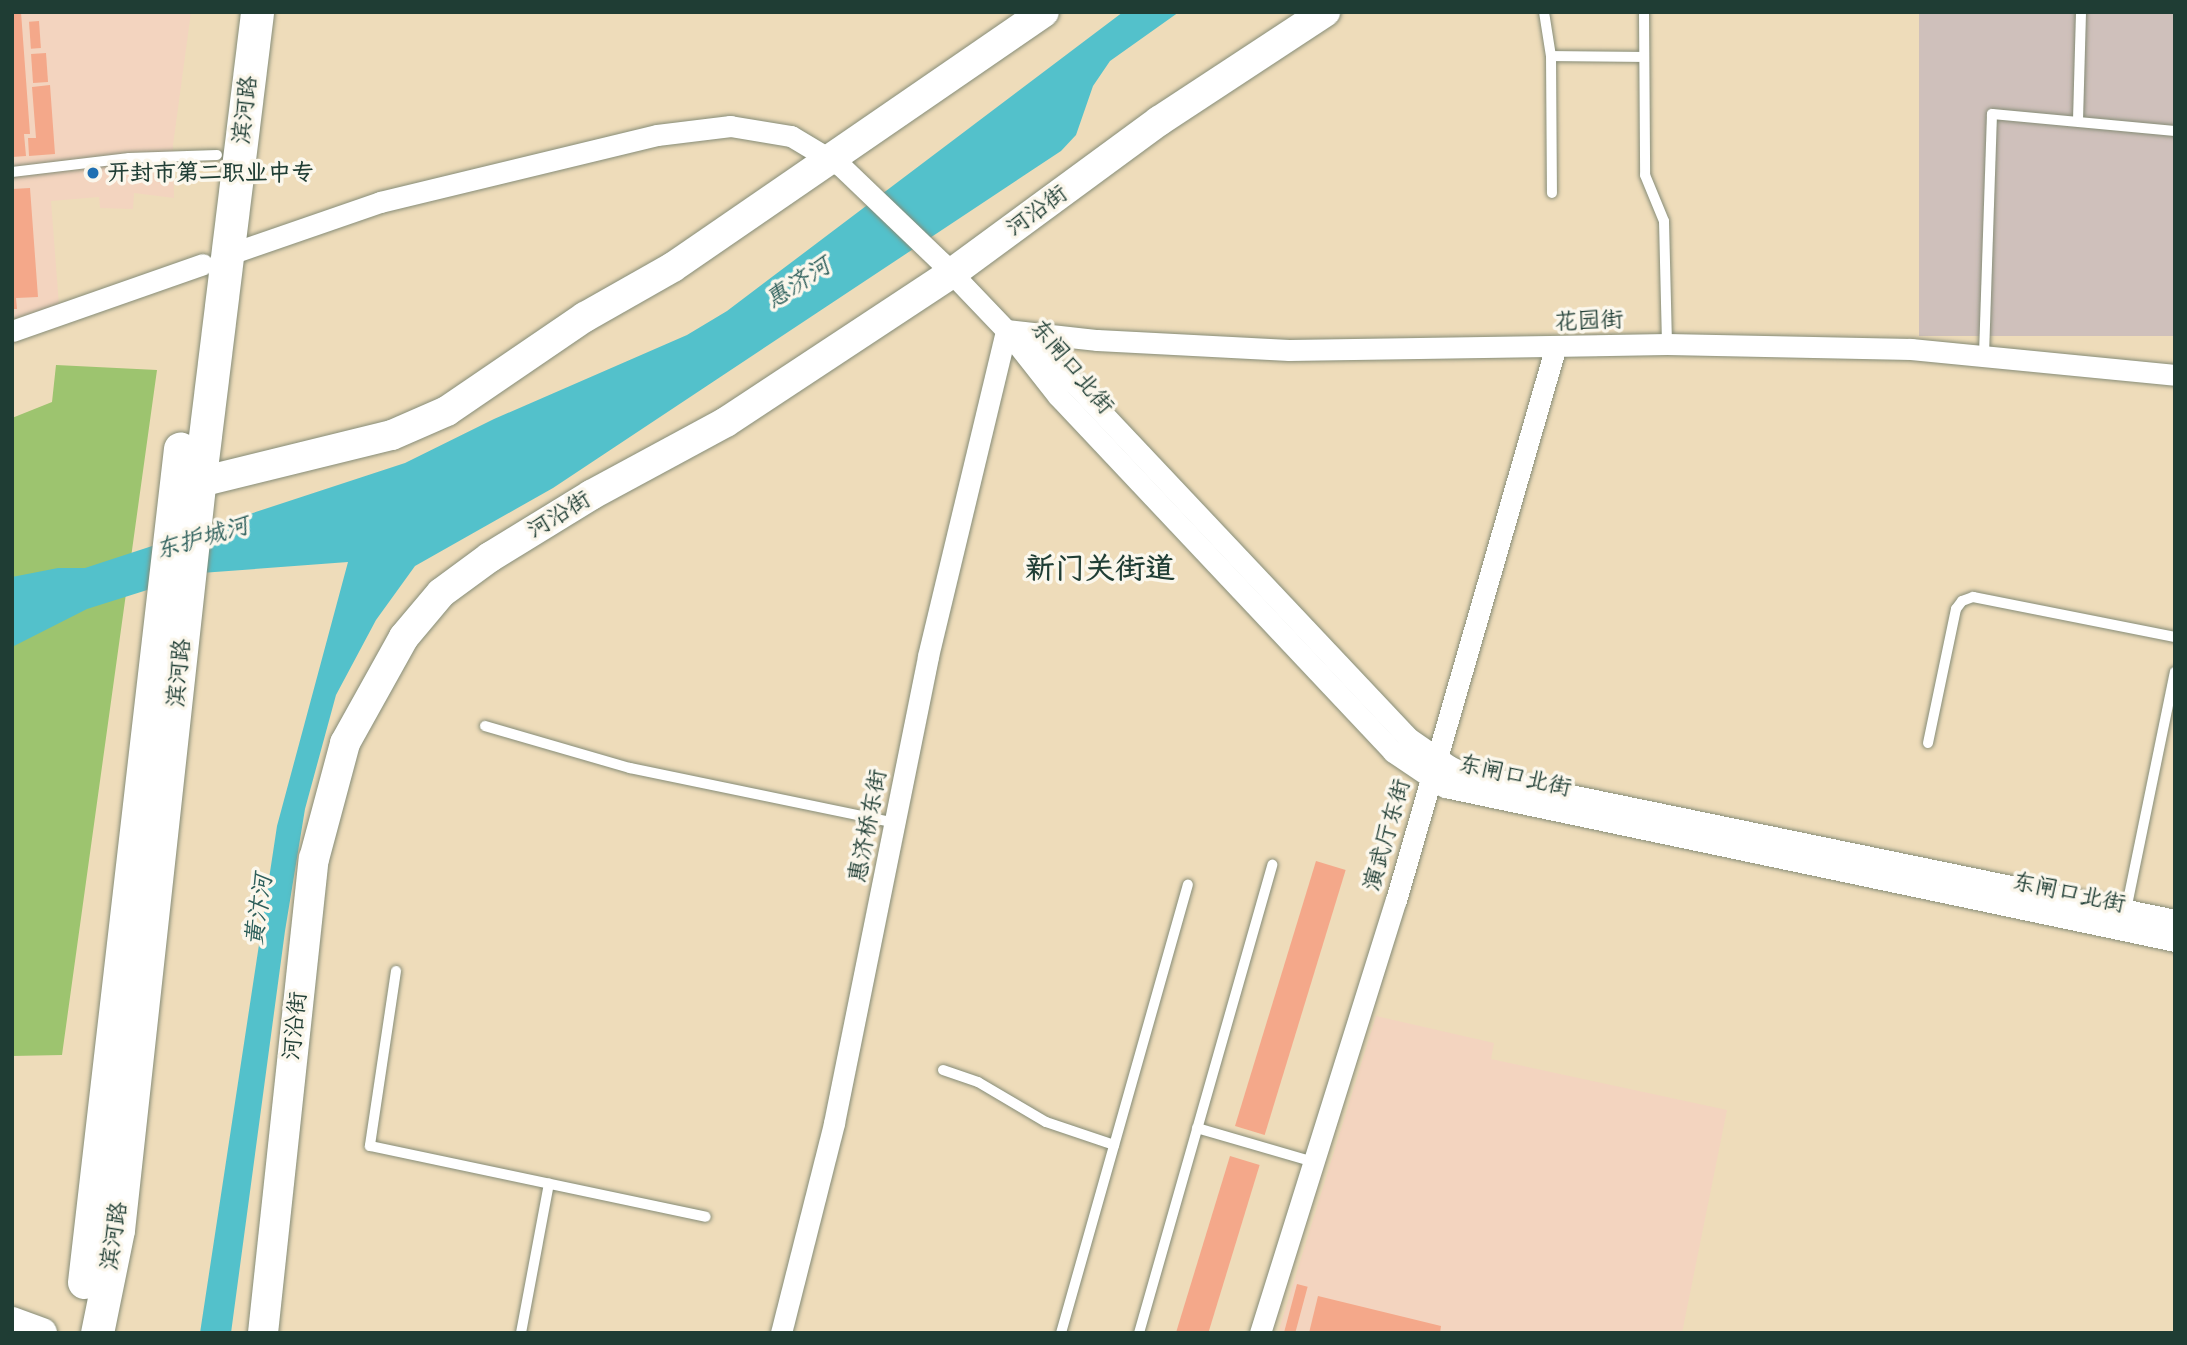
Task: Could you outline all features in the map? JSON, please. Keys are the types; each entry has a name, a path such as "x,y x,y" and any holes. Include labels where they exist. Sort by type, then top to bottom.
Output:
{"main road":[{"name":"滨河路","path":"215,260 217,155 235,12"},
{"name":"滨河路","path":"75,1333 93,1236 215,260 257,12"},
{"name":"滨河路","path":"97,1333 118,1230 174,594"}],"street":[{"path":"187,486 392,435 447,411 585,317 673,267 1044,12"},
{"name":"河沿街","path":"264,1333 314,859 345,743 404,637 441,593 490,557 591,495 726,422 946,267 1325,12"},
{"name":"东闸口北街","path":"12,331 380,202 657,135 749,127 791,136 831,159 862,184 1006,330 1073,382 1459,793 2175,941"},
{"name":"花园街","path":"1006,330 1097,340 1289,350 1555,349 1667,344 1984,355 2175,375"},
{"name":"惠济桥东街","path":"781,1333 834,1123 928,656 1006,330"},
{"name":"演武厅东街","path":"1260,1333 1434,769 1555,349"},
{"name":"东闸口北街","path":"1434,769 2175,919"},
{"path":"12,1322 42,1333"}],"lane":[{"path":"1544,12 1551,56 1552,192"},
{"path":"1644,12 1645,175 1664,221 1667,344"},
{"path":"2078,120 2081,12"},
{"path":"1551,56 1644,57"},
{"path":"1984,355 1992,114 2175,131"},
{"path":"12,172 129,158 217,155"},
{"path":"1928,743 1956,609 1962,601 1973,597 2175,637"},
{"path":"2126,910 2175,672"},
{"path":"485,726 630,768 896,823"},
{"path":"1139,1333 1272,865"},
{"path":"1061,1333 1188,885"},
{"path":"396,971 370,1146 706,1217"},
{"path":"943,1070 978,1082 1046,1122 1114,1145"},
{"path":"1197,1128 1314,1162"},
{"path":"521,1333 549,1184"}],"shaded area":[{"path":"12,12 191,12 173,145 174,198 134,193 133,209 100,208 99,197 51,201 59,305 12,319"},
{"path":"1919,12 2175,12 2175,336 1919,336"},
{"path":"1376,1016 1494,1043 1491,1059 1727,1110 1682,1333 1278,1333"}],"green space":[{"path":"56,365 157,370 62,1055 12,1056 12,418 52,402"}],"water":[{"path":"1123,12 1179,12 1110,61 1093,86 1076,135 1061,151 553,488 415,566 376,620 336,695 305,809 285,931 231,1333 200,1333 277,826 348,562 201,573 87,609 12,647 12,577 58,568 85,568 405,463 494,419 687,335 727,311"}],"building":[{"path":"12,12 21,12 30,134 24,134 26,156 12,157"},
{"path":"39,21 41,48 31,49 29,22"},
{"path":"46,53 48,82 33,83 31,54"},
{"path":"50,85 55,154 29,156 28,138 36,138 32,87"},
{"path":"30,188 38,297 16,298 17,309 12,309 12,189"},
{"path":"1316,861 1346,870 1265,1135 1235,1126"},
{"path":"1230,1156 1260,1165 1208,1333 1176,1332"},
{"path":"1297,1284 1308,1287 1295,1333 1284,1333"},
{"path":"1318,1296 1441,1326 1440,1333 1309,1333"}],"place":[{"name":"开封市第二职业中专","path":"93,173"}],"district":[{"name":"新门关街道","path":"1100,568"}],"water label":[{"name":"惠济河","path":"798,283"},
{"name":"东护城河","path":"202,538"},
{"name":"黄汴河","path":"259,910"}]}
